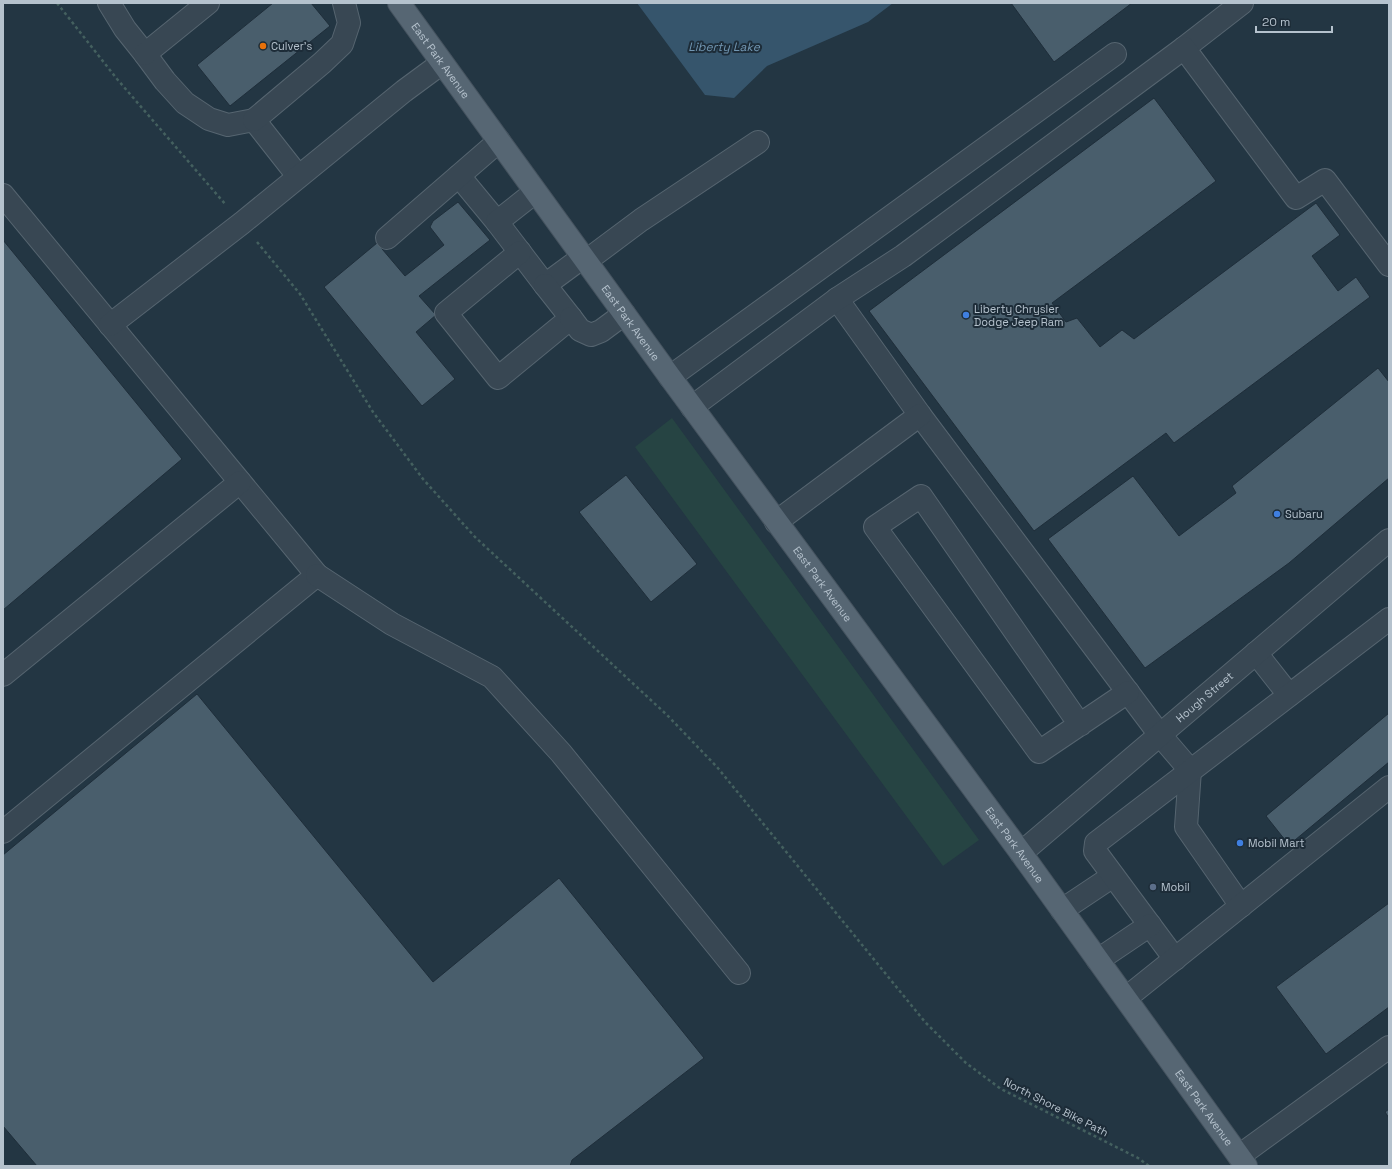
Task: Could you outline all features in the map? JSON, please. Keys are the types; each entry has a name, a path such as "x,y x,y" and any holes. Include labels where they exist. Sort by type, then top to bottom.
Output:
{"main road":[{"name":"East Park Avenue","path":"399,3 776,522 1021,853 1242,1161"}],"street":[{"path":"109,3 125,29 165,81 185,103 209,119 228,125 254,120 322,63 342,44 349,23 344,3"},
{"path":"144,54 208,3"},
{"path":"692,407 837,299 903,256 1184,48 1242,3"},
{"path":"1184,48 1296,198 1325,180 1389,266"},
{"path":"670,377 1115,54"},
{"path":"110,325 273,199 298,176 404,91 442,63"},
{"path":"254,120 298,176"},
{"path":"387,238 498,141"},
{"path":"545,285 758,142"},
{"path":"459,176 497,222 580,330 591,335 601,331 624,314"},
{"path":"497,222 535,192"},
{"path":"3,195 317,574 392,624 492,677 561,753 740,973"},
{"path":"520,252 446,313 498,378 571,318"},
{"path":"837,299 920,414 1160,735 1190,770 1186,828 1241,906"},
{"path":"776,522 920,414"},
{"path":"3,675 240,482"},
{"path":"1080,724 921,496 876,527 1039,752 1128,692"},
{"name":"Hough Street","path":"1021,853 1389,540"},
{"path":"3,832 317,574"},
{"path":"1175,959 1094,852 1096,843 1389,619"},
{"path":"1256,654 1289,695"},
{"path":"1126,998 1389,787"},
{"path":"1062,910 1113,876"},
{"path":"1098,960 1150,924"},
{"path":"1242,1161 1389,1047"}],"path":[{"name":"North Shore Bike Path","path":"57,3 117,79 242,223 300,294 373,412 423,479 475,537 667,715 717,767 925,1022 966,1063 1001,1089 1138,1158 1150,1166"}],"green space":[{"path":"672,418 979,840 943,866 635,447"}],"water":[{"name":"Liberty Lake","path":"637,3 893,3 868,22 767,66 734,98 705,95"}],"building":[{"name":"Culver's","path":"273,3 311,3 330,26 230,106 197,65"},
{"path":"1011,3 1132,3 1054,62"},
{"name":"Liberty Chrysler Dodge Jeep Ram","path":"1154,98 1216,181 1052,303 1066,322 1077,318 1100,347 1122,330 1134,339 1316,203 1340,235 1312,256 1338,291 1356,277 1370,297 1174,443 1166,433 1034,531 869,311"},
{"path":"458,202 490,240 419,296 436,315 416,332 455,379 422,406 324,287 377,243 405,276 444,245 430,227 433,221"},
{"path":"3,240 182,459 3,610"},
{"name":"Subaru","path":"1378,368 1389,382 1389,478 1289,563 1145,668 1048,539 1133,476 1179,536 1236,493 1232,486"},
{"path":"626,475 697,564 651,602 579,512"},
{"path":"197,694 433,982 559,878 704,1058 572,1160 570,1166 37,1166 3,1126 3,855"},
{"path":"1389,713 1389,762 1289,845 1266,816"},
{"path":"1389,903 1389,1007 1326,1054 1276,987"},
{"path":"1389,1109 1389,1118 1385,1112"}],"place":[{"name":"Culver's","path":"263,46"},
{"name":"Liberty Chrysler Dodge Jeep Ram","path":"966,315"},
{"name":"Subaru","path":"1277,514"},
{"name":"Mobil Mart","path":"1240,843"},
{"name":"Mobil","path":"1153,887"}]}
